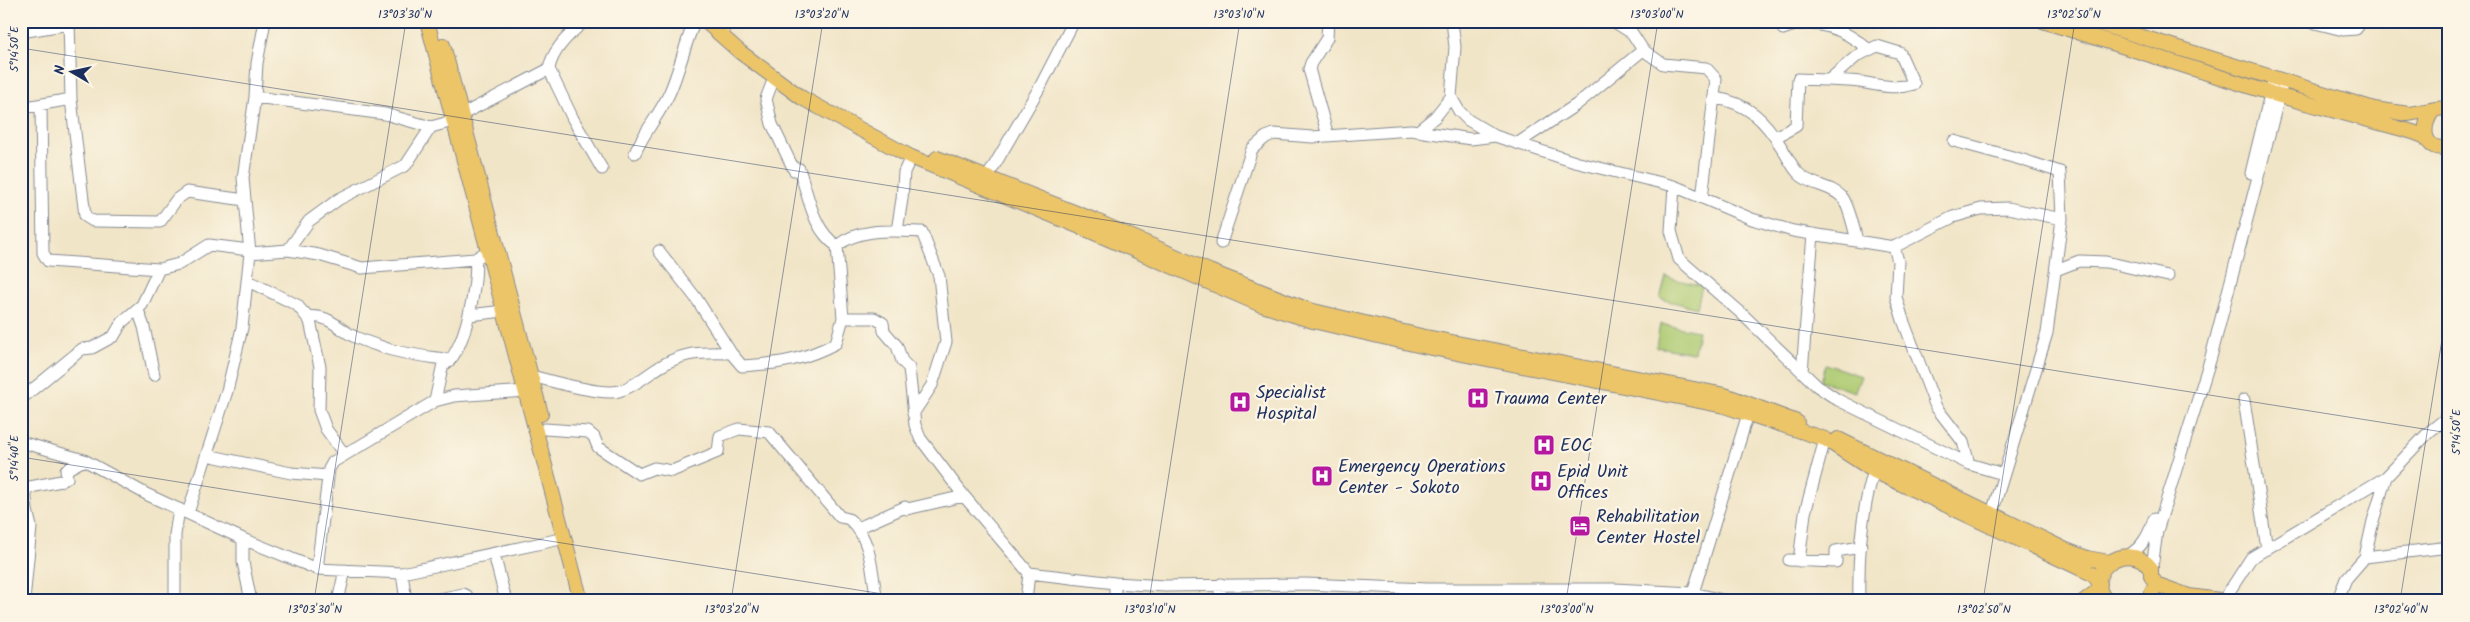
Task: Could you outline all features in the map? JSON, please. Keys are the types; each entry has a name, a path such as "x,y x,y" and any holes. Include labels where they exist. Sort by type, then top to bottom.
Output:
{"main road":[{"path":"427,21 458,117 532,376 589,601"},
{"path":"436,21 504,311 581,601"},
{"path":"705,21 774,78 842,121 911,157 1094,220 1209,271 1309,310 1421,336 1725,395 1753,404 1836,438 2066,550 2087,558 2110,562 2127,556 2138,557 2147,562 2151,568 2154,580 2148,601"},
{"path":"2043,21 2275,94 2414,132 2426,137 2436,146 2448,146"},
{"path":"2091,21 2279,80 2389,112 2409,114 2444,106"},
{"path":"723,24 808,93 843,113 984,183 1259,304 1313,321 1514,366 1724,406 1825,439 1874,471 2094,575 2102,592"},
{"path":"2426,137 2425,124 2428,115 2444,106"},
{"path":"2102,592 2102,572 2110,562"},
{"path":"2154,580 2189,596 2225,600"},
{"path":"2084,601 2102,592"}],"street":[{"path":"175,601 175,535 207,455 227,392 242,328 250,251 243,178 255,97 257,63 265,21"},
{"path":"584,21 558,49 550,62 549,69 573,119 602,168"},
{"path":"634,154 643,134 659,114 670,92 695,21"},
{"path":"984,183 1041,85 1074,21"},
{"path":"1328,21 1326,38 1309,69 1328,136"},
{"path":"1419,130 1435,117 1451,97 1455,47 1452,21"},
{"path":"1612,21 1632,33 1643,50 1663,64 1706,68 1716,79 1702,198"},
{"path":"2307,21 2342,30 2355,24"},
{"path":"1783,28 1796,23 1816,22 1860,42 1869,50"},
{"path":"21,32 69,23 71,99 83,211 88,219 160,222 177,199 187,192 245,200"},
{"path":"1776,137 1796,126 1798,79 1829,80 1890,88 1902,88 1914,84 1900,52 1877,46 1857,56 1829,80"},
{"path":"1518,143 1576,105 1643,50"},
{"path":"288,250 309,221 339,199 406,165 431,127 458,117 549,69"},
{"path":"659,251 696,298 731,353 742,366 791,362 816,354 836,342 843,318 837,246 826,237 812,212 798,169 794,170 772,124 766,99 774,78"},
{"path":"2127,556 2136,551 2142,544 2151,528 2181,438 2279,80"},
{"path":"2154,580 2158,531 2208,366 2275,94"},
{"path":"255,97 384,114 431,127"},
{"path":"1451,97 1468,120 1495,136 1575,162 1674,186 1752,219 1793,231 1894,247 1953,217 1981,209 2008,208 2062,219"},
{"path":"1714,98 1742,105 1749,109 1776,137 1797,173 1809,182 1834,191 1843,198 1857,240"},
{"path":"21,108 71,99"},
{"path":"41,105 44,257 48,261 159,269 180,264 209,245 250,251 288,250 319,255 362,268 475,259 489,250"},
{"path":"1221,243 1252,148 1258,142 1274,134 1312,137 1419,130 1471,138 1495,136"},
{"path":"1954,142 2020,159 2060,172 2062,219 2047,333 1992,513"},
{"path":"897,231 904,172 911,157"},
{"path":"1674,186 1670,231 1679,259 1740,312 1817,386 1838,400 1970,464 2003,474"},
{"path":"837,246 844,240 856,236 897,231 922,232 929,247 939,276 946,342 932,385 914,414"},
{"path":"1802,372 1813,234"},
{"path":"1894,247 1898,261 1896,297 1903,320 1936,407 1963,442 1970,464"},
{"path":"444,359 443,365 448,364 456,350 469,316 477,269 475,259"},
{"path":"2056,270 2079,261 2106,262 2168,276"},
{"path":"21,399 82,349 92,348 114,336 122,322 138,310 159,269"},
{"path":"248,281 297,305 310,321 320,367 319,410 326,429 344,454"},
{"path":"138,310 144,327 154,375"},
{"path":"469,316 504,311"},
{"path":"304,313 308,317 318,315 332,320 353,336 380,347 408,354 444,359"},
{"path":"843,318 874,318 883,323 884,331 897,346 902,361 909,368 916,431 920,438 964,496 1030,573 1115,583 1182,586 1305,584 1615,595 1693,593 1727,601"},
{"path":"532,376 602,391 618,392 636,383 673,358 683,354 700,352 731,353"},
{"path":"435,401 444,359"},
{"path":"318,569 328,476 333,462 435,401 454,396 526,391"},
{"path":"2244,400 2267,549"},
{"path":"1693,593 1748,414"},
{"path":"2225,600 2251,558 2386,477 2429,432 2449,416"},
{"path":"545,429 588,432 594,437 598,447 639,474 654,468 672,471 718,452 720,436 739,429 769,432 840,517 851,520 858,528 867,544 877,601"},
{"path":"1825,439 1794,560 1836,562 1836,551 1860,547"},
{"path":"21,442 84,460 243,539 318,569 402,573 565,538"},
{"path":"207,455 290,474 328,476"},
{"path":"24,601 31,526 25,488 65,480 67,478 66,470 84,460"},
{"path":"1858,601 1860,547 1868,490 1874,471"},
{"path":"2337,601 2346,579 2365,558 2373,521 2386,477"},
{"path":"858,528 905,507 907,509 964,496"},
{"path":"243,539 243,562 250,601"},
{"path":"2365,558 2449,547"},
{"path":"494,554 506,601"},
{"path":"338,601 345,570"},
{"path":"402,573 406,601"},
{"path":"1026,601 1030,573"},
{"path":"1115,583 1116,601"},
{"path":"1219,601 1221,584"},
{"path":"1422,601 1427,589"},
{"path":"430,601 462,594 467,596 470,601"}],"green space":[{"path":"1666,277 1702,286 1697,308 1660,299"},
{"path":"1660,324 1698,331 1694,353 1656,347"},
{"path":"1826,364 1861,376 1855,392 1821,381"}],"place":[{"name":"Trauma Center","path":"1478,398"},
{"name":"Specialist Hospital","path":"1240,402"},
{"name":"EOC","path":"1544,445"},
{"name":"Emergency Operations Center - Sokoto","path":"1322,476"},
{"name":"Epid Unit Offices","path":"1541,481"},
{"name":"Rehabilitation Center Hostel","path":"1580,526"}]}
